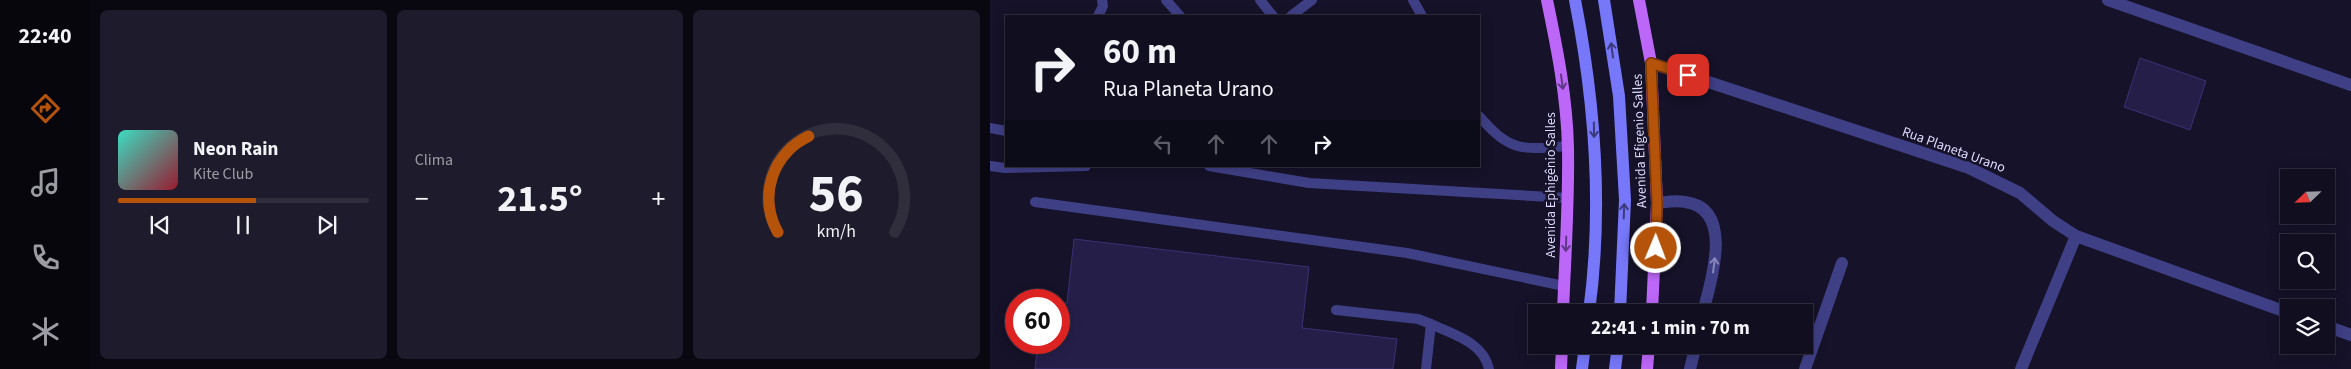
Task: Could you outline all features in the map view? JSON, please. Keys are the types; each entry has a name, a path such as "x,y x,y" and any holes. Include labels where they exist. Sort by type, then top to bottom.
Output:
{"main road":[{"name":"Avenida Ephigênio Salles","path":"1546,0 1561,77 1568,146 1568,198 1563,304"},
{"path":"1575,0 1585,49 1594,122 1595,239 1590,304"},
{"path":"1604,0 1618,96 1625,200 1620,304"},
{"name":"Avenida Efigenio Salles","path":"1639,0 1651,63 1657,203 1652,304"},
{"path":"1561,369 1562,354"},
{"path":"1582,369 1584,354"},
{"path":"1615,369 1617,354"},
{"path":"1646,369 1648,354"}],"street":[{"path":"2108,0 2351,85"},
{"name":"Rua Planeta Urano","path":"1651,63 1969,168 1998,180 2020,193 2053,221 2076,236 2280,310"},
{"path":"1657,203 1686,202 1702,209 1714,222 1716,243 1713,271 1705,304"},
{"path":"2021,369 2076,236"},
{"path":"1805,369 1842,263"},
{"path":"2335,329 2351,335"},
{"path":"1690,369 1694,354"}],"lane":[{"path":"1166,0 1179,15"},
{"path":"1260,0 1272,15"},
{"path":"1291,15 1312,0"},
{"path":"1413,0 1421,15"},
{"path":"1098,15 1105,2"},
{"path":"1480,117 1495,135 1510,145 1532,149 1568,146"},
{"path":"990,128 1005,131"},
{"path":"990,166 1005,168 1046,167"},
{"path":"1215,167 1309,183 1568,198"},
{"path":"1035,202 1407,253 1564,286"},
{"path":"1336,310 1418,319 1431,324 1478,347 1485,356 1489,369"},
{"path":"1426,369 1431,324"}],"building":[{"path":"2140,58 2206,81 2190,130 2124,107"},
{"path":"1074,239 1309,267 1302,328 1397,339 1393,369 1035,369 1037,354 1070,354 1069,289"}],"route":[{"path":"1656,248 1657,203 1651,63 1688,75"}]}
